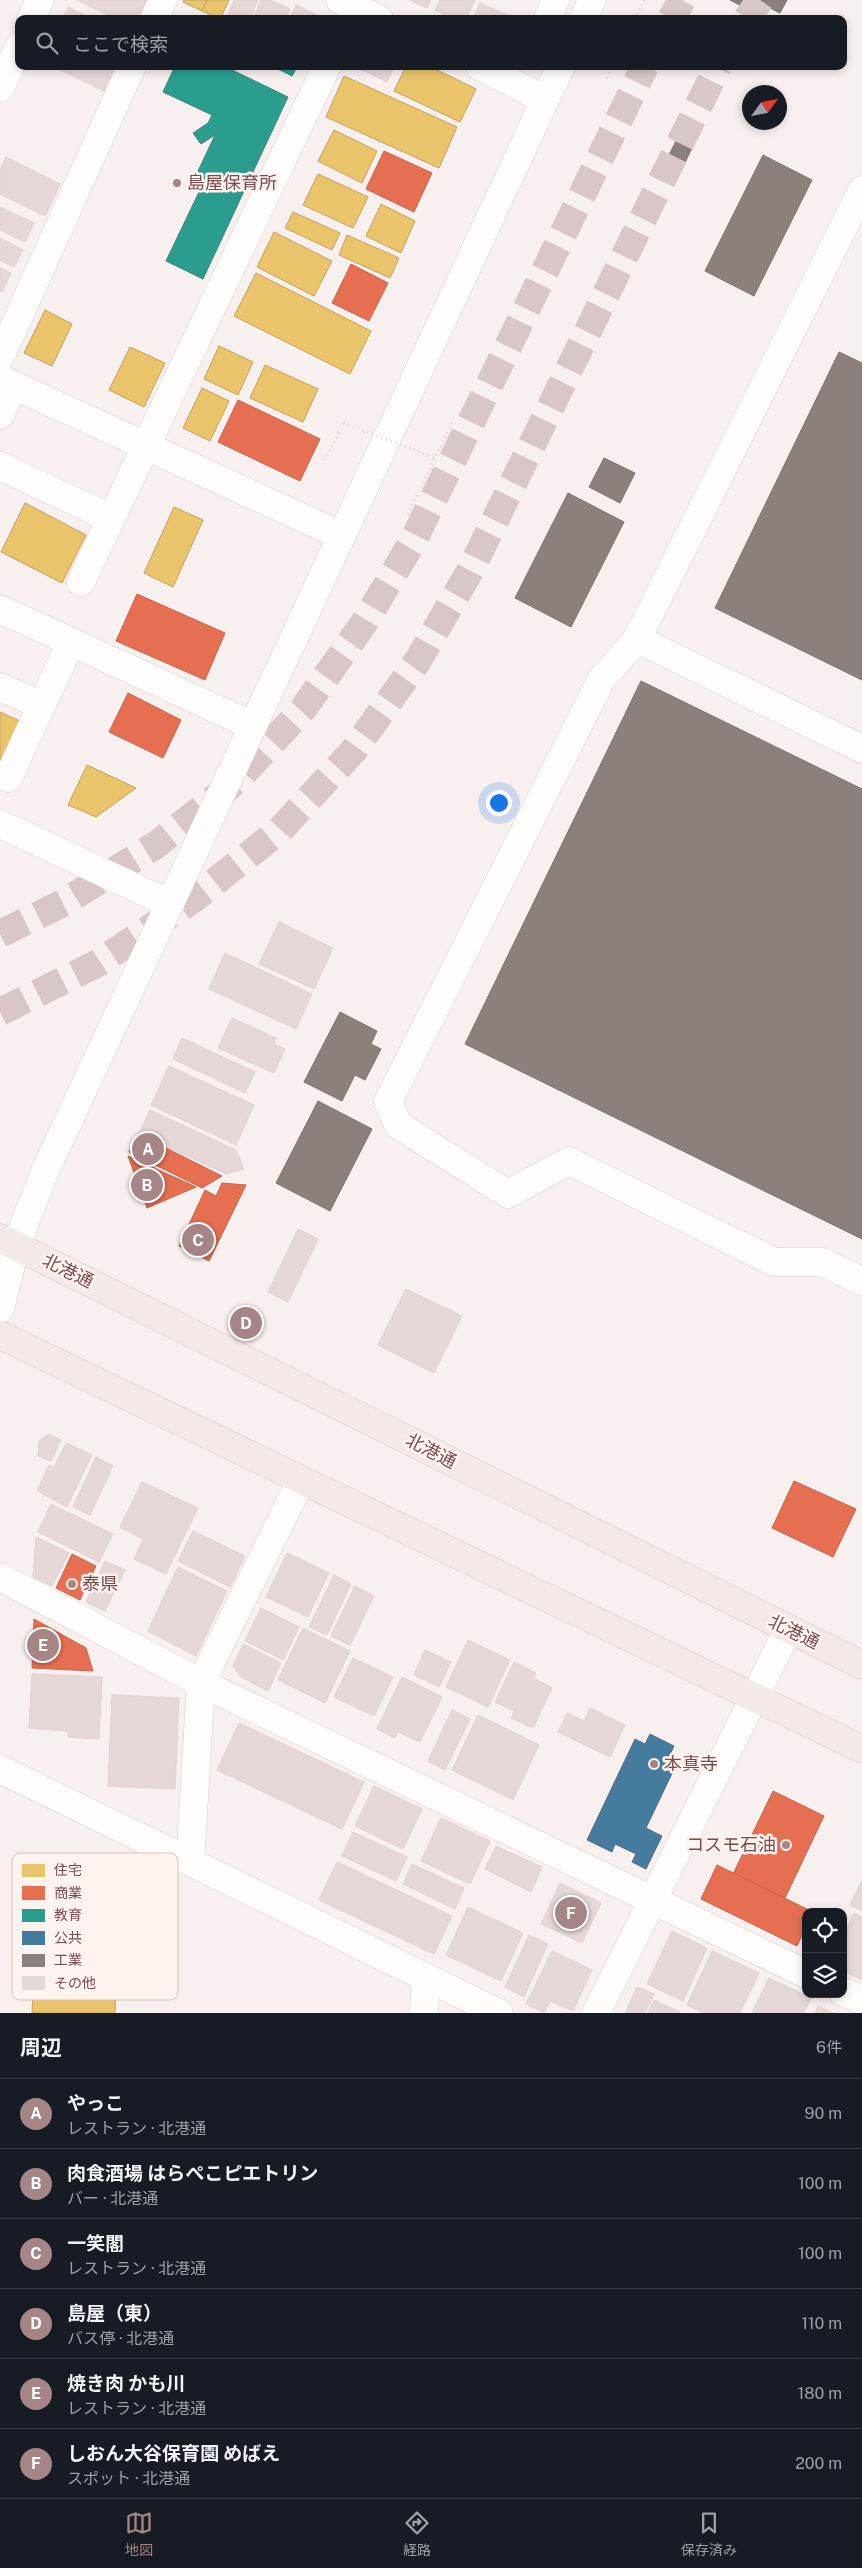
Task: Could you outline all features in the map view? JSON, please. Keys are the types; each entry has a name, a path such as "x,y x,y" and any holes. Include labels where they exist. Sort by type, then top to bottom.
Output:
{"main road":[{"name":"北港通","path":"8,1242 862,1665"},
{"path":"0,1335 862,1749"}],"street":[{"path":"34,15 40,0"},
{"path":"156,15 163,0"},
{"path":"549,15 555,0"},
{"path":"585,15 592,0"},
{"path":"351,6 370,15"},
{"path":"0,88 15,56"},
{"path":"0,358 130,70"},
{"path":"80,582 325,70"},
{"path":"488,70 545,100"},
{"path":"0,1309 8,1242 46,1169 558,70"},
{"path":"862,190 637,639 601,680 388,1102 398,1125 508,1194 569,1161 774,1262 822,1262 862,1281"},
{"path":"0,415 7,383 342,536"},
{"path":"0,466 110,518"},
{"path":"0,609 253,726"},
{"path":"637,639 862,749"},
{"path":"8,778 71,642"},
{"path":"0,687 41,705"},
{"path":"0,824 170,904"},
{"path":"190,1862 201,1683 301,1480"},
{"path":"0,1577 201,1683 652,1902 802,1972"},
{"path":"596,2013 788,1630"},
{"path":"0,1769 172,1853"},
{"path":"178,1856 499,2013"},
{"path":"424,2013 426,1978"},
{"path":"847,1994 862,2000"}],"path":[{"path":"637,15 644,0"},
{"path":"607,78 610,70"},
{"path":"408,514 453,421"},
{"path":"325,460 344,423 435,458"}],"building: 住宅":[{"path":"184,0 207,0 202,11 183,2"},
{"path":"207,0 229,0 222,15 211,15 202,11"},
{"path":"404,70 437,70 476,89 460,122 394,91"},
{"path":"344,76 457,127 439,168 326,117"},
{"path":"334,130 377,151 362,183 318,161"},
{"path":"318,174 368,197 353,228 303,205"},
{"path":"381,204 415,221 401,253 366,236"},
{"path":"293,212 340,233 332,250 285,228"},
{"path":"274,232 332,261 314,296 257,267"},
{"path":"347,235 399,258 390,278 339,255"},
{"path":"256,273 371,331 350,374 234,316"},
{"path":"45,310 72,324 52,366 24,353"},
{"path":"219,346 253,362 238,395 204,379"},
{"path":"130,347 165,363 144,407 109,390"},
{"path":"265,365 318,389 303,422 250,398"},
{"path":"202,388 229,401 210,441 183,428"},
{"path":"25,503 86,535 62,583 1,552"},
{"path":"174,507 203,520 173,587 144,573"},
{"path":"0,712 20,721 0,763"},
{"path":"87,765 136,788 96,817 68,805"},
{"path":"33,2000 116,2000 115,2013 32,2013"}],"building: 商業":[{"path":"384,151 432,173 414,212 366,189"},
{"path":"351,264 388,283 369,321 332,303"},
{"path":"238,400 320,439 300,481 218,442"},
{"path":"137,594 225,633 205,680 116,641"},
{"path":"128,693 181,720 163,758 109,732"},
{"path":"138,1134 222,1176 202,1188 129,1152"},
{"path":"128,1156 196,1187 147,1208"},
{"path":"222,1183 246,1185 209,1261 179,1246 205,1190 216,1196"},
{"path":"794,1481 856,1509 833,1557 772,1528"},
{"path":"72,1554 96,1566 80,1600 56,1588"},
{"path":"34,1619 86,1648 93,1671 32,1668"},
{"path":"773,1791 824,1816 785,1898 733,1874"},
{"path":"717,1865 805,1908 802,1908 802,1935 797,1946 701,1899"}],"building: 教育":[{"path":"173,70 232,70 288,97 203,279 166,261 199,192 190,188 215,135 201,144 193,133 208,123 212,115 163,92"},
{"path":"280,70 295,70 292,76"}],"building: 公共":[{"path":"650,1734 674,1746 667,1761 676,1765 646,1828 662,1836 646,1869 632,1862 636,1854 615,1844 612,1852 587,1840 635,1739 645,1744"}],"building: 工業":[{"path":"730,0 754,0 749,10"},
{"path":"754,0 787,0 780,13"},
{"path":"685,123 700,131 682,169 666,161"},
{"path":"763,155 812,180 754,296 705,271"},
{"path":"839,352 862,363 862,680 715,608"},
{"path":"604,458 635,473 620,503 589,487"},
{"path":"568,493 624,522 571,627 515,598"},
{"path":"641,681 862,789 862,1239 465,1044"},
{"path":"340,1012 377,1031 371,1044 381,1049 365,1080 355,1075 342,1101 304,1082"},
{"path":"318,1101 372,1129 330,1211 276,1183"}],"building: その他":[{"path":"77,0 147,0 140,15 108,15"},
{"path":"234,0 258,0 252,15 228,15"},
{"path":"261,0 271,0 290,9 287,15 255,15"},
{"path":"410,0 431,0 427,8"},
{"path":"440,0 475,0 468,15 445,15 435,10"},
{"path":"480,3 507,15 475,15"},
{"path":"296,5 317,15 292,15"},
{"path":"68,7 85,15 64,15"},
{"path":"60,70 113,70 104,91"},
{"path":"362,70 392,70 387,82"},
{"path":"6,157 60,184 45,216 0,194 0,170"},
{"path":"0,207 34,223 25,242 0,230"},
{"path":"0,238 23,250 14,267 0,260"},
{"path":"0,268 11,273 2,292 0,291"},
{"path":"279,922 333,948 314,989 259,964"},
{"path":"225,953 312,994 296,1029 209,989"},
{"path":"232,1018 276,1038 274,1044 285,1049 274,1073 218,1048"},
{"path":"182,1038 255,1072 245,1093 173,1059"},
{"path":"169,1066 254,1105 236,1145 151,1105"},
{"path":"150,1110 236,1150 244,1169 226,1174 139,1134"},
{"path":"298,1229 318,1239 288,1302 268,1292"},
{"path":"406,1289 462,1316 434,1373 378,1345"},
{"path":"48,1434 61,1440 51,1461 38,1456 39,1441"},
{"path":"66,1443 92,1455 67,1507 37,1491 49,1465 54,1467"},
{"path":"96,1457 113,1466 90,1515 73,1507"},
{"path":"142,1482 198,1508 166,1574 134,1559 143,1539 120,1527"},
{"path":"51,1504 113,1534 99,1562 38,1532"},
{"path":"193,1531 245,1556 230,1587 178,1561"},
{"path":"36,1537 69,1553 52,1586 33,1577"},
{"path":"287,1553 329,1573 308,1617 266,1597"},
{"path":"105,1561 125,1570 105,1611 86,1602"},
{"path":"178,1567 227,1591 196,1656 148,1631"},
{"path":"334,1575 351,1584 327,1635 309,1627"},
{"path":"355,1586 374,1596 350,1645 331,1636"},
{"path":"261,1608 299,1627 283,1660 245,1641"},
{"path":"303,1628 350,1651 325,1703 278,1680"},
{"path":"468,1640 510,1660 488,1707 446,1687"},
{"path":"243,1644 281,1663 268,1691 241,1677 233,1666"},
{"path":"425,1650 451,1662 439,1687 414,1675"},
{"path":"353,1658 393,1677 374,1716 334,1697"},
{"path":"514,1662 536,1673 533,1678 552,1688 533,1728 511,1718 514,1711 495,1702"},
{"path":"32,1674 102,1677 99,1739 68,1737 68,1731 29,1728"},
{"path":"402,1677 442,1697 420,1742 398,1732 395,1738 377,1729"},
{"path":"112,1695 179,1698 175,1789 108,1786"},
{"path":"590,1708 625,1725 610,1757 558,1732 567,1713 584,1721"},
{"path":"452,1710 470,1719 445,1770 428,1761"},
{"path":"478,1715 539,1745 513,1800 452,1770"},
{"path":"239,1723 364,1782 342,1829 217,1770"},
{"path":"374,1786 422,1809 403,1849 355,1826"},
{"path":"441,1818 490,1841 470,1884 421,1861"},
{"path":"353,1832 407,1857 396,1881 342,1856"},
{"path":"496,1846 542,1867 531,1892 485,1869"},
{"path":"337,1862 452,1916 434,1954 319,1900"},
{"path":"412,1864 464,1888 455,1909 403,1884"},
{"path":"862,1880 862,1911 850,1905"},
{"path":"560,1883 601,1903 582,1943 541,1924"},
{"path":"468,1907 523,1933 501,1981 446,1955"},
{"path":"854,1913 862,1917 862,1980 847,1973 847,1928"},
{"path":"672,1931 707,1948 683,2001 647,1984"},
{"path":"529,1935 548,1944 524,1997 505,1987"},
{"path":"552,1951 592,1970 573,2011 550,2001 544,2013 526,2004"},
{"path":"712,1951 759,1973 740,2013 703,2013 687,2005"},
{"path":"769,1978 802,1994 802,1998 811,1998 804,2013 752,2013"},
{"path":"637,1987 654,1994 645,2013 625,2013"},
{"path":"654,2000 680,2012 648,2013"},
{"path":"818,2006 834,2013 815,2013"}],"tunnel":[{"path":"673,15 682,0"},
{"path":"750,15 760,0"},
{"path":"0,934 63,903 156,845 236,781 303,709 364,623 413,541 643,70"},
{"path":"0,1012 98,963 192,900 280,830 354,750 417,662 470,571 716,70"}],"place":[{"name":"島屋保育所","path":"177,183"},
{"name":"やっこ","path":"148,1149"},
{"name":"肉食酒場 はらぺこピエトリン","path":"147,1185"},
{"name":"一笑閣","path":"198,1240"},
{"name":"島屋（東）","path":"246,1323"},
{"name":"泰県","path":"72,1584"},
{"name":"焼き肉 かも川","path":"43,1645"},
{"name":"本真寺","path":"654,1764"},
{"name":"コスモ石油","path":"786,1845"},
{"name":"しおん大谷保育園 めばえ","path":"571,1913"}]}
